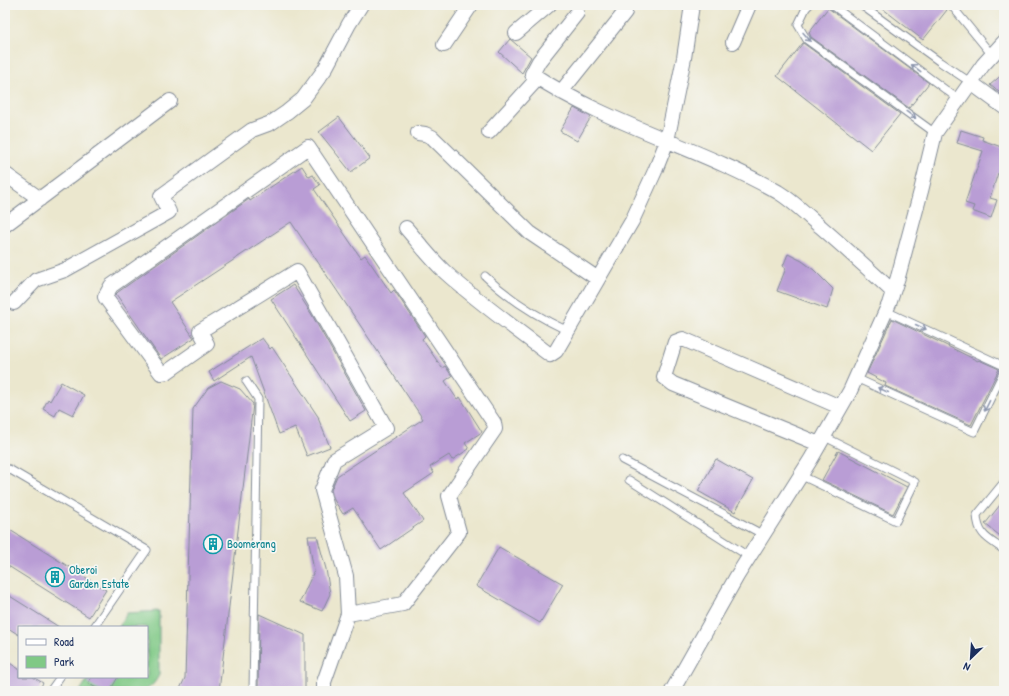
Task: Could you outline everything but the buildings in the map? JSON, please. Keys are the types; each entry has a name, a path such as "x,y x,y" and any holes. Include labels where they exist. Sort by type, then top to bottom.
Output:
{"street":[{"path":"14,302 36,280 65,270 169,212 161,196 252,130 270,123 303,99 325,69 361,5"},
{"path":"444,45 471,5"},
{"path":"516,34 549,5"},
{"path":"406,228 446,273 550,354 556,351 632,221 667,141 684,58 692,5"},
{"path":"734,42 749,5"},
{"path":"561,92 625,12"},
{"path":"577,13 539,61 532,74 561,92 597,110 667,141 695,151 780,193 893,292"},
{"path":"672,691 748,556 800,475 856,378 893,292 920,199 935,133 970,82 1004,42"},
{"path":"490,132 538,78"},
{"path":"970,82 1004,107"},
{"path":"5,226 170,101"},
{"path":"418,133 432,137 530,233 598,279"},
{"path":"324,691 324,682 348,614 346,576 322,490 334,460 386,428 297,270 200,331 207,344 167,372 161,372 105,297 111,286 308,147 494,423 495,429 449,496 459,532 408,598 403,604 348,614"},
{"path":"5,174 40,199"},
{"path":"821,440 673,384 664,377 675,342 683,339 840,407"}],"lane":[{"path":"809,5 798,25 807,40 935,133"},
{"path":"832,5 958,100"},
{"path":"861,5 970,82"},
{"path":"951,5 992,55"},
{"path":"485,276 498,289 534,313 568,331"},
{"path":"886,311 1004,366"},
{"path":"856,378 974,432 1004,371"},
{"path":"246,381 258,399 253,691"},
{"path":"800,475 896,521 915,482 821,440"},
{"path":"622,460 762,534"},
{"path":"5,474 9,469 147,550 95,626"},
{"path":"629,480 748,556"},
{"path":"1004,482 977,515 978,525 982,534 1004,550"},
{"path":"50,691 59,678"}],"green space":[{"path":"159,611 159,675 156,680 152,685 142,691 80,691 88,678 148,678 148,626 120,626 127,613"}],"place":[{"name":"Boomerang","path":"213,544"},
{"name":"Oberoi Garden Estate","path":"55,577"}]}
